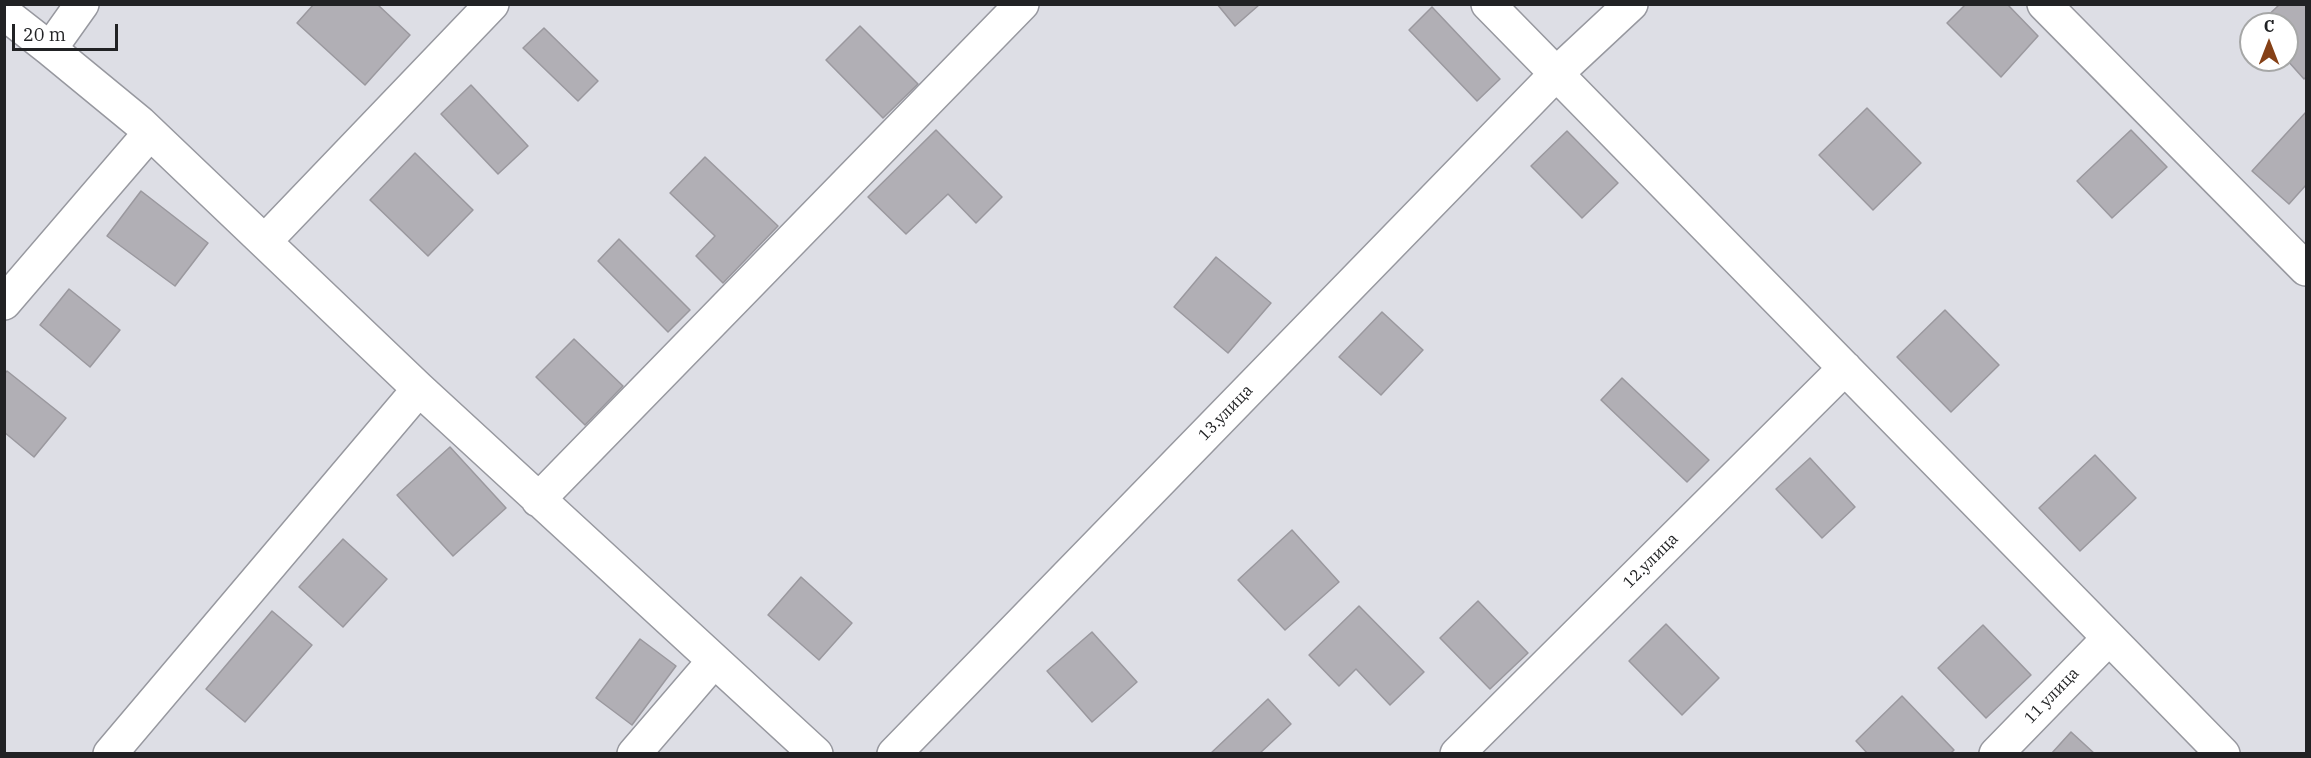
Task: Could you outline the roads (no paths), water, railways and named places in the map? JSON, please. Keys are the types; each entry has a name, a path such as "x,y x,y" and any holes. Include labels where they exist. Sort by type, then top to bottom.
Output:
{"street":[{"path":"50,49 81,4"},
{"path":"265,241 492,4"},
{"path":"538,500 1022,4"},
{"path":"1488,4 2223,753"},
{"name":"13.улица","path":"894,753 1557,74 1630,4"},
{"path":"2044,4 2307,268"},
{"path":"4,13 150,133 538,500 713,662 816,753"},
{"path":"4,303 150,133"},
{"name":"12.улица","path":"1457,753 1845,368"},
{"path":"110,753 419,389"},
{"name":"11 улица","path":"1996,753 2109,638"},
{"path":"634,753 713,662"}]}
